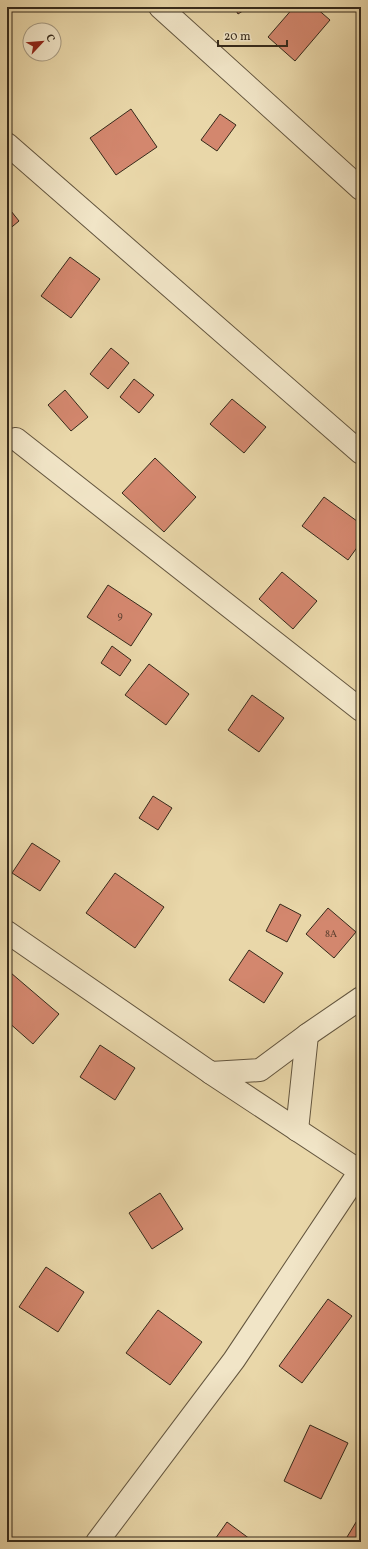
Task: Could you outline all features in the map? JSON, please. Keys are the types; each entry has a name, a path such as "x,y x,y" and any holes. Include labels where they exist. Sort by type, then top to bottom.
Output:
{"street":[{"path":"160,7 361,189"},
{"path":"7,144 361,453"},
{"path":"16,439 361,710"},
{"path":"7,932 211,1073 360,1171 234,1360 96,1542"},
{"path":"211,1073 260,1070 307,1035 361,998"},
{"path":"297,1130 307,1035"}],"building":[{"path":"234,7 249,7 238,14"},
{"path":"294,7 315,7 330,20 295,61 268,37"},
{"path":"131,109 157,147 116,175 90,138"},
{"path":"220,114 236,125 217,151 201,140"},
{"path":"7,206 19,221 7,231"},
{"path":"70,257 100,279 71,318 41,296"},
{"path":"111,348 129,363 108,389 90,374"},
{"path":"134,379 154,395 139,413 120,397"},
{"path":"65,390 88,417 71,431 48,405"},
{"path":"232,399 266,427 244,453 210,424"},
{"path":"155,458 196,497 164,532 122,493"},
{"path":"324,497 361,524 361,542 348,560 302,526"},
{"path":"282,572 317,601 293,629 259,599"},
{"path":"108,585 152,614 131,646 87,617"},
{"path":"112,646 131,660 120,676 101,663"},
{"path":"149,664 189,694 166,725 125,695"},
{"path":"252,695 284,718 259,752 228,730"},
{"path":"153,796 172,808 158,830 139,818"},
{"path":"32,843 60,861 40,891 12,873"},
{"path":"115,873 164,907 135,948 86,913"},
{"path":"280,904 301,915 287,942 266,931"},
{"path":"328,908 356,932 334,958 306,934"},
{"path":"249,950 283,973 264,1003 229,980"},
{"path":"11,973 59,1014 33,1044 7,1021 7,978"},
{"path":"100,1045 135,1068 115,1100 80,1077"},
{"path":"160,1193 183,1229 152,1249 129,1213"},
{"path":"46,1267 84,1292 58,1332 19,1307"},
{"path":"328,1299 352,1316 302,1383 279,1366"},
{"path":"158,1310 202,1342 170,1385 126,1353"},
{"path":"310,1425 348,1443 321,1499 284,1481"},
{"path":"361,1514 361,1542 344,1542"},
{"path":"227,1522 254,1542 213,1542"}]}
